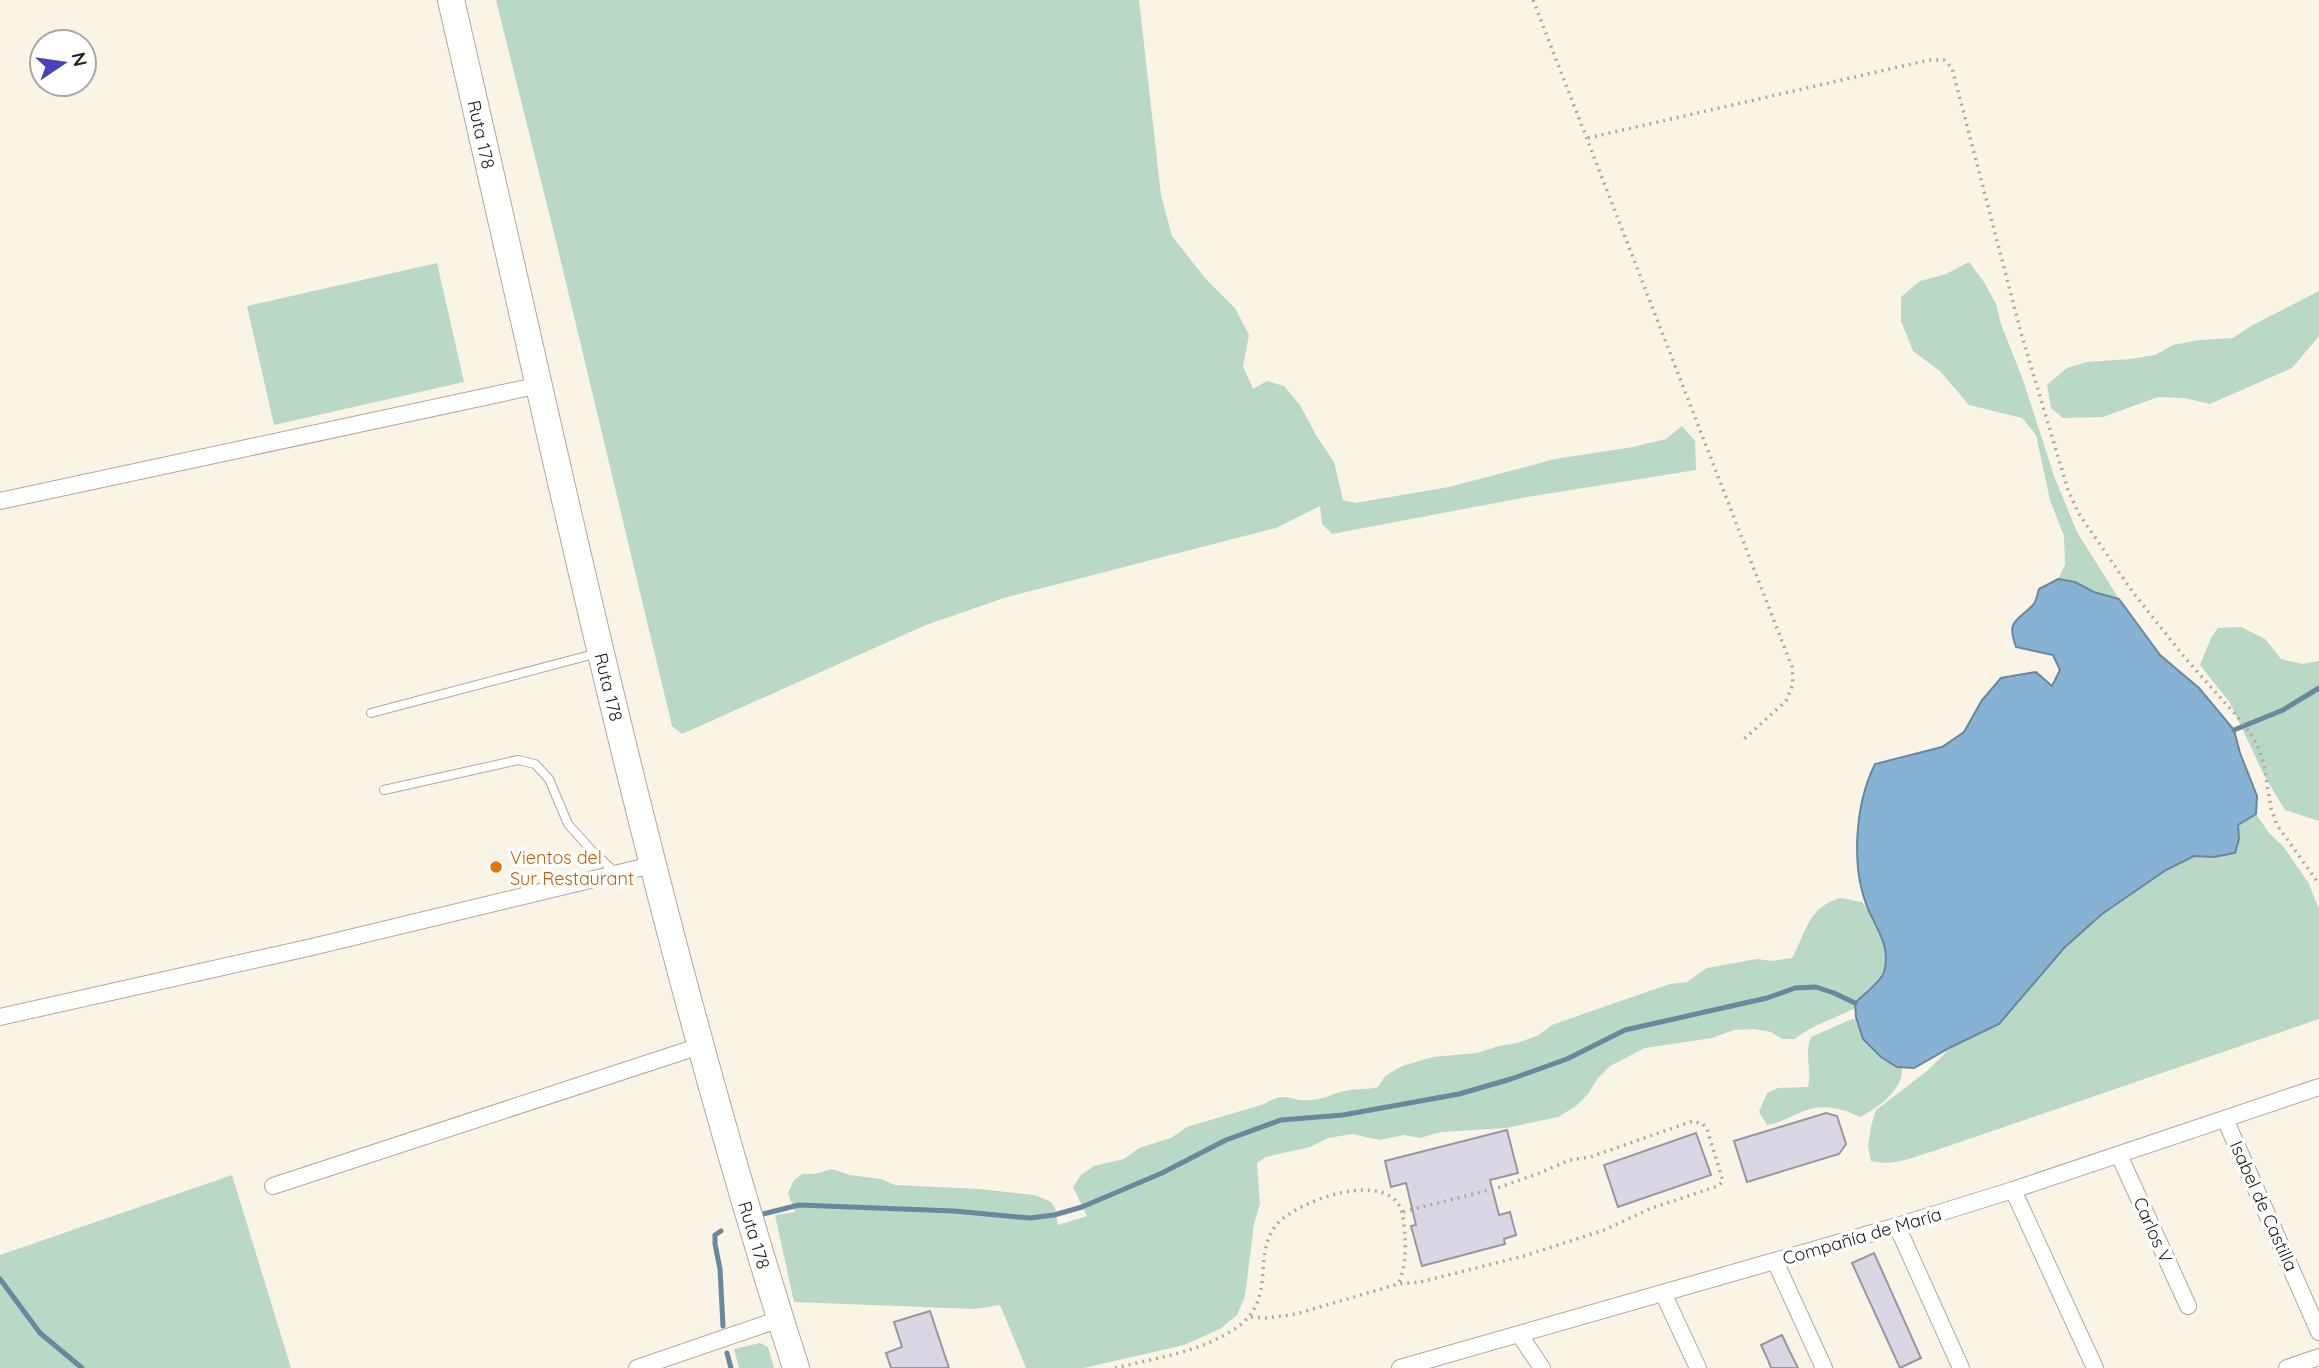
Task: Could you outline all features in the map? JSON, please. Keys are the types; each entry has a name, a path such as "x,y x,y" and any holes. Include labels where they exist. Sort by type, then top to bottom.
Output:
{"main road":[{"name":"Ruta 178","path":"451,0 652,864 700,1046 796,1368"}],"street":[{"path":"0,501 540,385"},
{"path":"0,1017 298,950 652,864"},
{"path":"273,1186 700,1046"},
{"name":"Compañía de María","path":"1400,1368 1897,1226 2319,1087"},
{"name":"Isabel de Castilla","path":"2225,1119 2319,1332"},
{"name":"Carlos V","path":"2119,1155 2188,1306"},
{"path":"2013,1190 2095,1368"},
{"path":"1897,1226 1961,1368"},
{"path":"1775,1261 1824,1368"},
{"path":"1663,1293 1698,1368"},
{"path":"637,1368 780,1319"},
{"path":"1519,1334 1542,1368"},
{"path":"2287,1368 2319,1357"}],"lane":[{"path":"371,713 601,653"},
{"path":"384,790 518,760 535,764 549,779 568,824 593,852 618,874"}],"path":[{"path":"1533,0 1792,667 1793,684 1786,701 1742,740"},
{"path":"1588,138 1929,60 1944,60 1952,68 2021,333 2068,490 2079,514 2147,610 2185,658 2244,723 2257,744 2264,765 2271,808 2277,825 2319,884"},
{"path":"1251,1317 1296,1314 1398,1284 1420,1282 1461,1272 1564,1243 1604,1230 1652,1208 1718,1186 1723,1181 1707,1129 1703,1124 1693,1121 1590,1157 1570,1160 1497,1188 1402,1212"},
{"path":"1115,1368 1215,1341 1251,1317 1258,1307 1268,1241 1277,1224 1291,1212 1314,1201 1360,1189 1380,1192 1394,1199 1402,1212 1405,1240 1404,1266 1398,1284"}],"green space":[{"path":"496,0 1139,0 1161,195 1172,236 1205,278 1235,308 1249,335 1243,366 1253,389 1267,381 1284,386 1300,405 1334,462 1343,500 1355,503 1449,487 1555,459 1633,447 1666,439 1682,426 1695,441 1696,470 1527,497 1332,534 1322,524 1320,506 1276,528 1007,597 926,625 682,734 672,726"},
{"path":"1969,262 1996,304 2054,476 2077,532 2119,599 2058,579 2065,565 2064,536 2050,500 2036,435 2022,418 1969,405 1940,371 1913,351 1901,321 1901,297 1920,281 1946,274"},
{"path":"437,263 464,382 274,425 247,306"},
{"path":"2319,291 2319,336 2292,368 2210,404 2184,398 2158,397 2103,417 2063,418 2051,408 2047,385 2067,368 2087,362 2155,355 2173,345 2199,340 2233,338"},
{"path":"2241,627 2265,639 2281,659 2303,664 2319,661 2319,821 2285,810 2265,777 2230,703 2200,665 2218,628"},
{"path":"2256,814 2308,882 2319,909 2319,1019 1913,1158 1888,1163 1871,1161 1868,1147 1876,1110 1927,1071 1951,1047 1999,1024 2064,948 2102,914 2166,870 2194,856 2209,856 2239,839 2238,825"},
{"path":"1840,898 1862,902 1886,932 1902,965 1858,1006 1795,1039 1782,1039 1771,1032 1754,1029 1734,1030 1712,1038 1645,1048 1610,1066 1576,1106 1558,1117 1506,1128 1441,1132 1420,1138 1404,1135 1379,1140 1352,1134 1328,1138 1310,1147 1266,1157 1257,1163 1260,1204 1254,1224 1245,1296 1237,1315 1220,1329 1184,1345 1084,1368 1026,1368 1000,1305 975,1309 794,1302 775,1215 795,1212 788,1193 794,1180 802,1174 815,1174 832,1169 850,1175 881,1179 895,1185 1035,1195 1051,1202 1058,1225 1087,1216 1073,1187 1081,1175 1094,1166 1124,1159 1139,1148 1171,1138 1187,1127 1279,1097 1312,1100 1349,1090 1378,1087 1385,1076 1402,1066 1433,1057 1477,1053 1517,1043 1539,1035 1552,1025 1670,984 1687,982 1707,968 1757,959 1772,961 1792,958 1814,914 1829,902"},
{"path":"1852,1019 1873,1021 1901,1063 1900,1080 1890,1096 1860,1117 1822,1107 1767,1125 1759,1112 1767,1093 1778,1088 1808,1087 1808,1050 1811,1037"},
{"path":"232,1175 291,1368 0,1368 0,1255"},
{"path":"760,1343 768,1347 774,1368 739,1368 734,1349"}],"water":[{"path":"2058,579 2075,582 2094,592 2119,599 2160,655 2199,688 2234,730 2257,796 2256,814 2238,825 2239,839 2235,853 2214,857 2194,856 2166,870 2102,914 2064,948 1999,1024 1914,1068 1897,1067 1881,1057 1863,1039 1856,1017 1855,1003 1879,980 1886,963 1885,947 1863,894 1857,856 1859,817 1868,780 1875,764 1942,747 1964,732 1982,700 2001,678 2036,672 2052,686 2060,670 2053,655 2016,647 2012,631 2015,622 2036,600 2039,589"}],"building":[{"path":"1826,1113 1837,1116 1846,1144 1839,1154 1747,1182 1734,1141"},
{"path":"1507,1130 1518,1173 1490,1180 1499,1215 1510,1212 1516,1235 1504,1239 1505,1244 1422,1266 1411,1226 1416,1225 1406,1183 1391,1187 1385,1161"},
{"path":"1696,1133 1711,1175 1618,1207 1604,1165"},
{"path":"1874,1253 1921,1358 1900,1368 1852,1263"},
{"path":"930,1311 949,1368 891,1368 886,1353 902,1347 894,1322"},
{"path":"1782,1335 1798,1368 1771,1368 1761,1345"}],"waterway":[{"path":"2234,730 2283,710 2319,688"},
{"path":"763,1214 799,1205 954,1211 1030,1218 1054,1215 1082,1207 1162,1173 1226,1140 1281,1120 1343,1115 1459,1094 1567,1059 1625,1030 1767,998 1795,988 1816,987 1855,1003"},
{"path":"721,1231 715,1235 715,1244 720,1269 723,1326"},
{"path":"0,1279 40,1333 82,1368"},
{"path":"727,1353 731,1368"}],"place":[{"name":"Vientos del Sur Restaurant","path":"496,867"}]}
